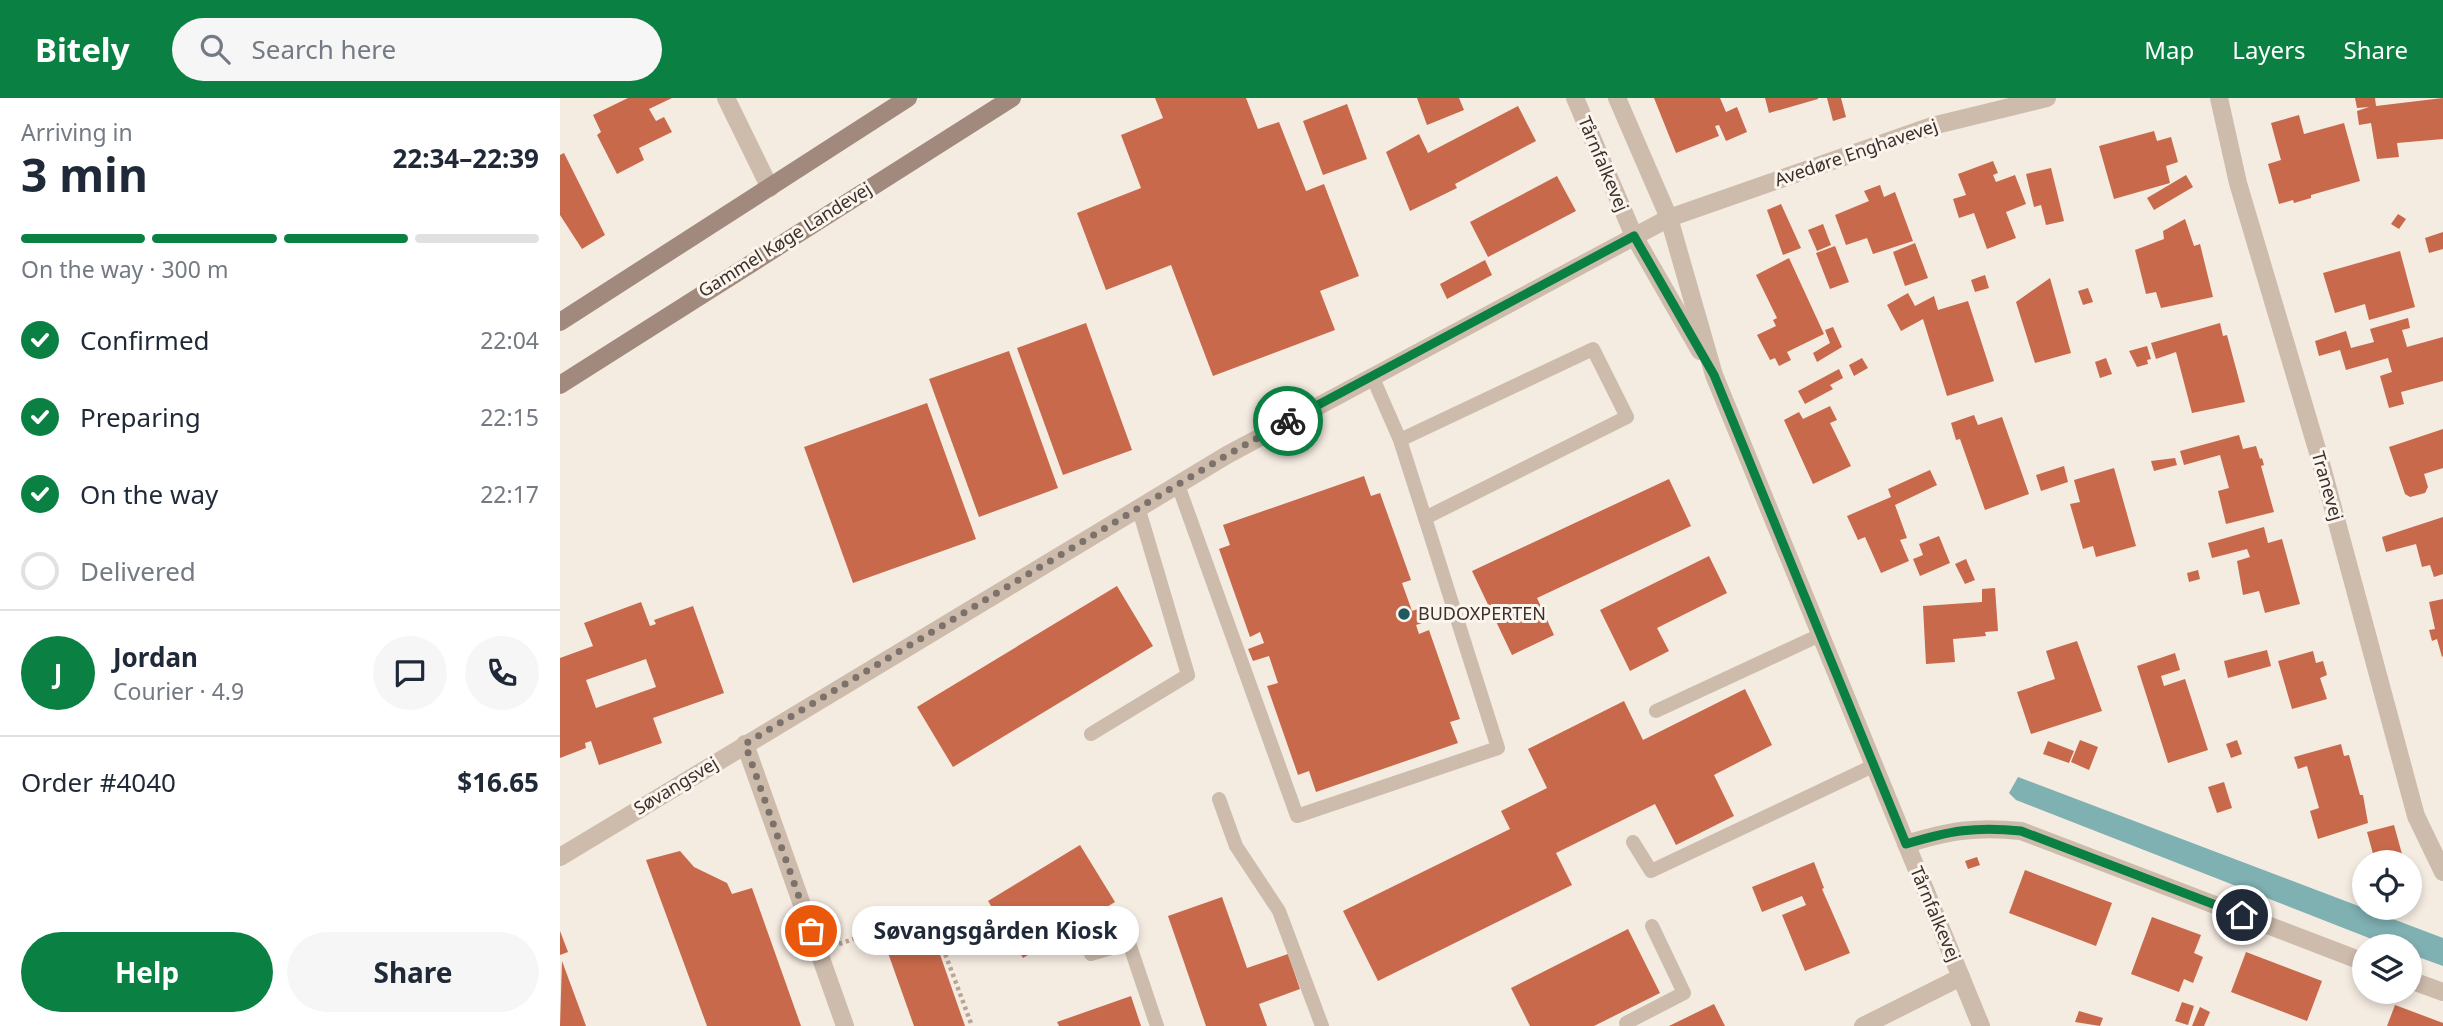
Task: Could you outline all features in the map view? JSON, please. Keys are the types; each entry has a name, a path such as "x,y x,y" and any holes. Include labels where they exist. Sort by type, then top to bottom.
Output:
{"main road":[{"path":"560,322 908,98"},
{"name":"Gammel Køge Landevej","path":"560,385 1012,98"}],"street":[{"path":"726,98 770,188"},
{"name":"Tårnfalkevej","path":"1575,98 1634,236 1714,375"},
{"name":"Tårnfalkevej","path":"1617,98 1669,218 1714,375 1981,1026"},
{"name":"Avedøre Enghavevej","path":"1669,218 1932,126 2047,98"},
{"name":"Tranevej","path":"2219,98 2238,183 2319,457 2416,816 2443,872"},
{"name":"Søvangsvej","path":"560,857 1178,485 1372,376 1669,218"},
{"path":"745,744 845,1026"},
{"path":"1906,844 1953,830 1983,827 2021,831 2352,957"},
{"path":"1863,1026 1961,977"},
{"path":"2422,984 2443,992"}],"lane":[{"path":"1399,440 1593,349 1627,417 1425,518"},
{"path":"1178,485 1297,816 1498,748 1399,440 1372,376"},
{"path":"1091,734 1188,676 1139,510"},
{"path":"1656,711 1820,635"},
{"path":"1633,842 1651,871 1873,765"},
{"path":"1219,799 1236,846 1279,911 1322,1026"},
{"path":"1628,1026 1626,1023 1684,993 1652,926"},
{"path":"1091,954 1129,943 1157,1026"}],"path":[{"path":"818,951 930,913 972,1026"}],"water":[{"path":"2018,777 2352,904 2352,920 2395,920 2443,938 2443,966 2422,958 2422,934 2359,934 2016,800 2009,793"}],"building":[{"path":"628,98 672,98 649,109 656,121 664,117 672,132 639,148 644,160 617,174 597,135 601,132 593,115"},
{"path":"1155,98 1246,98 1258,129 1279,122 1306,191 1324,184 1359,276 1320,291 1335,330 1213,376 1171,265 1106,290 1077,213 1141,188 1121,135 1163,118"},
{"path":"1417,98 1459,98 1464,110 1427,125"},
{"path":"1654,98 1720,98 1726,112 1737,107 1747,132 1726,141 1719,125 1715,126 1719,136 1676,153"},
{"path":"1765,98 1818,98 1818,99 1769,113"},
{"path":"1827,98 1841,98 1846,117 1833,121"},
{"path":"2355,98 2375,98 2376,106 2443,98 2443,139 2397,143 2399,157 2377,159 2371,123 2359,125 2357,111 2369,107 2357,108"},
{"path":"1347,104 1367,159 1323,175 1303,121"},
{"path":"1518,106 1536,141 1455,184 1457,188 1410,211 1386,152 1419,134 1428,153"},
{"path":"2299,115 2304,134 2344,123 2360,181 2311,195 2311,198 2294,203 2293,200 2279,204 2268,164 2281,160 2271,123"},
{"path":"2154,131 2157,141 2171,137 2178,162 2166,166 2170,183 2114,199 2099,146"},
{"path":"564,153 605,235 582,249 560,215 560,155"},
{"path":"1993,161 1998,173 1993,175 1996,182 2015,175 2026,204 2006,212 2016,238 1987,249 1974,213 1959,218 1953,199 1966,195 1958,174"},
{"path":"2051,168 2064,221 2046,225 2041,205 2034,207 2026,174"},
{"path":"2186,175 2193,187 2154,210 2147,198"},
{"path":"1557,176 1576,211 1488,257 1470,222"},
{"path":"1880,185 1884,197 1895,192 1913,241 1873,254 1867,238 1846,245 1835,215 1869,201 1864,191"},
{"path":"1781,204 1801,248 1783,255 1767,210"},
{"path":"2398,214 2406,219 2399,229 2391,224"},
{"path":"2185,219 2194,246 2200,244 2213,297 2161,308 2156,292 2146,294 2135,250 2164,239 2163,231"},
{"path":"1823,224 1831,245 1817,251 1808,230"},
{"path":"2443,232 2443,249 2429,253 2425,238"},
{"path":"1915,243 1928,278 1905,286 1893,252"},
{"path":"1835,246 1849,282 1830,289 1816,253"},
{"path":"2400,251 2415,307 2369,320 2365,304 2335,313 2323,273"},
{"path":"1789,258 1824,334 1787,352 1791,360 1779,366 1775,358 1770,360 1757,335 1776,326 1773,320 1777,318 1756,275"},
{"path":"1485,260 1492,275 1447,299 1440,284"},
{"path":"1985,275 1989,288 1975,292 1971,280"},
{"path":"2050,278 2071,353 2035,363 2016,302"},
{"path":"2088,288 2093,302 2083,305 2078,291"},
{"path":"1908,293 1915,306 1934,296 1938,310 1968,301 1994,381 1947,396 1923,319 1901,331 1887,305"},
{"path":"2408,318 2410,328 2402,330 2407,347 2443,337 2443,381 2401,392 2404,404 2389,408 2380,376 2392,372 2388,358 2346,370 2340,350 2319,356 2315,341 2346,331 2351,348 2374,342 2370,329"},
{"path":"1086,323 1132,450 1063,475 1017,348"},
{"path":"2220,323 2223,336 2227,335 2245,402 2192,413 2176,352 2156,359 2151,343"},
{"path":"1833,327 1842,347 1817,362 1813,353 1830,343 1825,330"},
{"path":"2147,346 2151,359 2147,360 2148,364 2137,367 2129,351"},
{"path":"1009,351 1058,488 979,517 929,379"},
{"path":"1862,358 1868,368 1854,376 1849,365"},
{"path":"2106,358 2112,374 2100,378 2095,362"},
{"path":"1839,369 1843,378 1830,385 1833,389 1805,404 1798,391"},
{"path":"927,403 976,539 853,583 804,447"},
{"path":"1830,406 1837,420 1830,423 1851,466 1813,484 1784,420 1799,412 1803,419"},
{"path":"1974,415 1978,425 2002,417 2029,494 1985,510 1960,439 1956,440 1951,423"},
{"path":"2443,429 2443,468 2424,474 2428,487 2425,493 2410,497 2405,494 2389,447"},
{"path":"2239,435 2243,449 2256,446 2260,459 2262,458 2264,465 2261,466 2274,512 2226,524 2218,491 2229,488 2220,455 2184,465 2180,451"},
{"path":"2175,458 2177,465 2154,471 2151,461"},
{"path":"2064,466 2068,482 2041,491 2036,475"},
{"path":"2114,468 2136,546 2096,557 2093,546 2083,549 2070,504 2080,502 2074,480"},
{"path":"1930,470 1937,485 1895,505 1907,538 1900,540 1909,561 1881,573 1865,537 1858,540 1847,516 1891,497 1888,489"},
{"path":"1364,476 1371,496 1380,493 1411,580 1402,583 1412,611 1426,606 1431,620 1416,625 1419,634 1429,630 1460,719 1450,722 1458,743 1316,792 1309,771 1298,775 1267,686 1278,683 1269,656 1253,661 1248,649 1264,643 1260,632 1250,637 1219,549 1230,545 1223,525"},
{"path":"1669,479 1691,526 1537,598 1554,635 1512,655 1472,571"},
{"path":"2443,517 2443,574 2434,577 2430,565 2422,567 2416,544 2386,552 2382,537"},
{"path":"2264,527 2268,543 2282,539 2300,604 2265,613 2259,591 2243,595 2237,561 2250,557 2247,549 2212,558 2208,543"},
{"path":"1939,536 1950,563 1920,576 1913,559 1923,555 1919,544"},
{"path":"1709,556 1727,593 1657,628 1669,651 1630,671 1600,610"},
{"path":"1966,559 1975,580 1965,584 1955,564"},
{"path":"2198,570 2200,579 2189,582 2187,573"},
{"path":"1117,586 1153,646 953,767 917,707"},
{"path":"1995,588 1998,631 1985,632 1986,636 1953,639 1955,662 1926,664 1923,606 1982,602 1982,589"},
{"path":"2443,599 2442,657 2437,639 2432,641 2429,630 2435,629 2429,602"},
{"path":"641,602 650,626 656,624 654,620 693,606 724,693 653,718 662,743 599,765 591,741 585,743 586,748 560,758 560,658 593,646 584,623","holes":["646,659 656,687 596,708 586,680"]},
{"path":"2077,641 2102,711 2031,734 2017,692 2055,679 2046,651"},
{"path":"2267,650 2271,666 2228,678 2224,661"},
{"path":"2313,651 2316,663 2323,661 2327,675 2320,678 2327,699 2292,709 2278,661"},
{"path":"2175,653 2180,670 2161,676 2164,686 2185,679 2208,750 2168,763 2137,666"},
{"path":"1745,689 1772,745 1714,775 1734,816 1676,845 1655,804 1556,853 1572,885 1378,981 1343,911 1510,829 1501,811 1547,788 1528,749 1624,701 1643,740"},
{"path":"2080,740 2098,747 2089,770 2071,762"},
{"path":"2237,740 2242,754 2231,758 2226,744"},
{"path":"2048,741 2074,751 2069,763 2043,754"},
{"path":"2341,744 2344,756 2349,755 2360,795 2363,795 2368,823 2318,839 2310,811 2319,808 2307,766 2298,769 2294,757"},
{"path":"2224,782 2232,808 2217,813 2208,787"},
{"path":"2394,825 2401,850 2372,850 2367,832"},
{"path":"1080,845 1115,902 1023,958 988,901"},
{"path":"680,851 694,867 727,883 732,894 752,888 801,1026 707,1026 646,860"},
{"path":"1977,857 1980,865 1968,869 1965,861"},
{"path":"1814,862 1824,888 1822,889 1850,953 1805,971 1782,915 1806,905 1802,896 1762,912 1752,887"},
{"path":"2025,870 2112,903 2096,946 2009,913"},
{"path":"1222,897 1247,968 1288,954 1300,989 1259,1004 1267,1026 1206,1026 1168,916"},
{"path":"2152,917 2201,935 2194,953 2203,957 2193,983 2184,979 2179,992 2131,974"},
{"path":"928,920 965,1026 914,1026 882,936"},
{"path":"1628,929 1660,993 1594,1026 1530,1026 1511,988"},
{"path":"560,931 568,952 560,955"},
{"path":"2246,952 2322,981 2307,1021 2231,992"},
{"path":"562,961 586,1026 560,1026"},
{"path":"1131,996 1141,1026 1059,1026 1057,1022"},
{"path":"2182,1002 2194,1006 2188,1025 2175,1021"},
{"path":"1714,1004 1725,1026 1669,1026"},
{"path":"2395,1005 2443,1023 2443,1026 2387,1026"},
{"path":"2200,1007 2210,1012 2204,1026 2192,1026"},
{"path":"2079,1011 2103,1018 2100,1026 2075,1022"}],"way so far":[{"path":"811,931 745,744 1288,421"}],"place":[{"name":"BUDOXPERTEN","path":"1404,614"},
{"name":"Søvangsgården Kiosk","path":"811,931"}],"route":[{"path":"1288,421 1634,236 1714,375 1906,844 1953,830 1983,827 2021,831 2242,915"}]}
